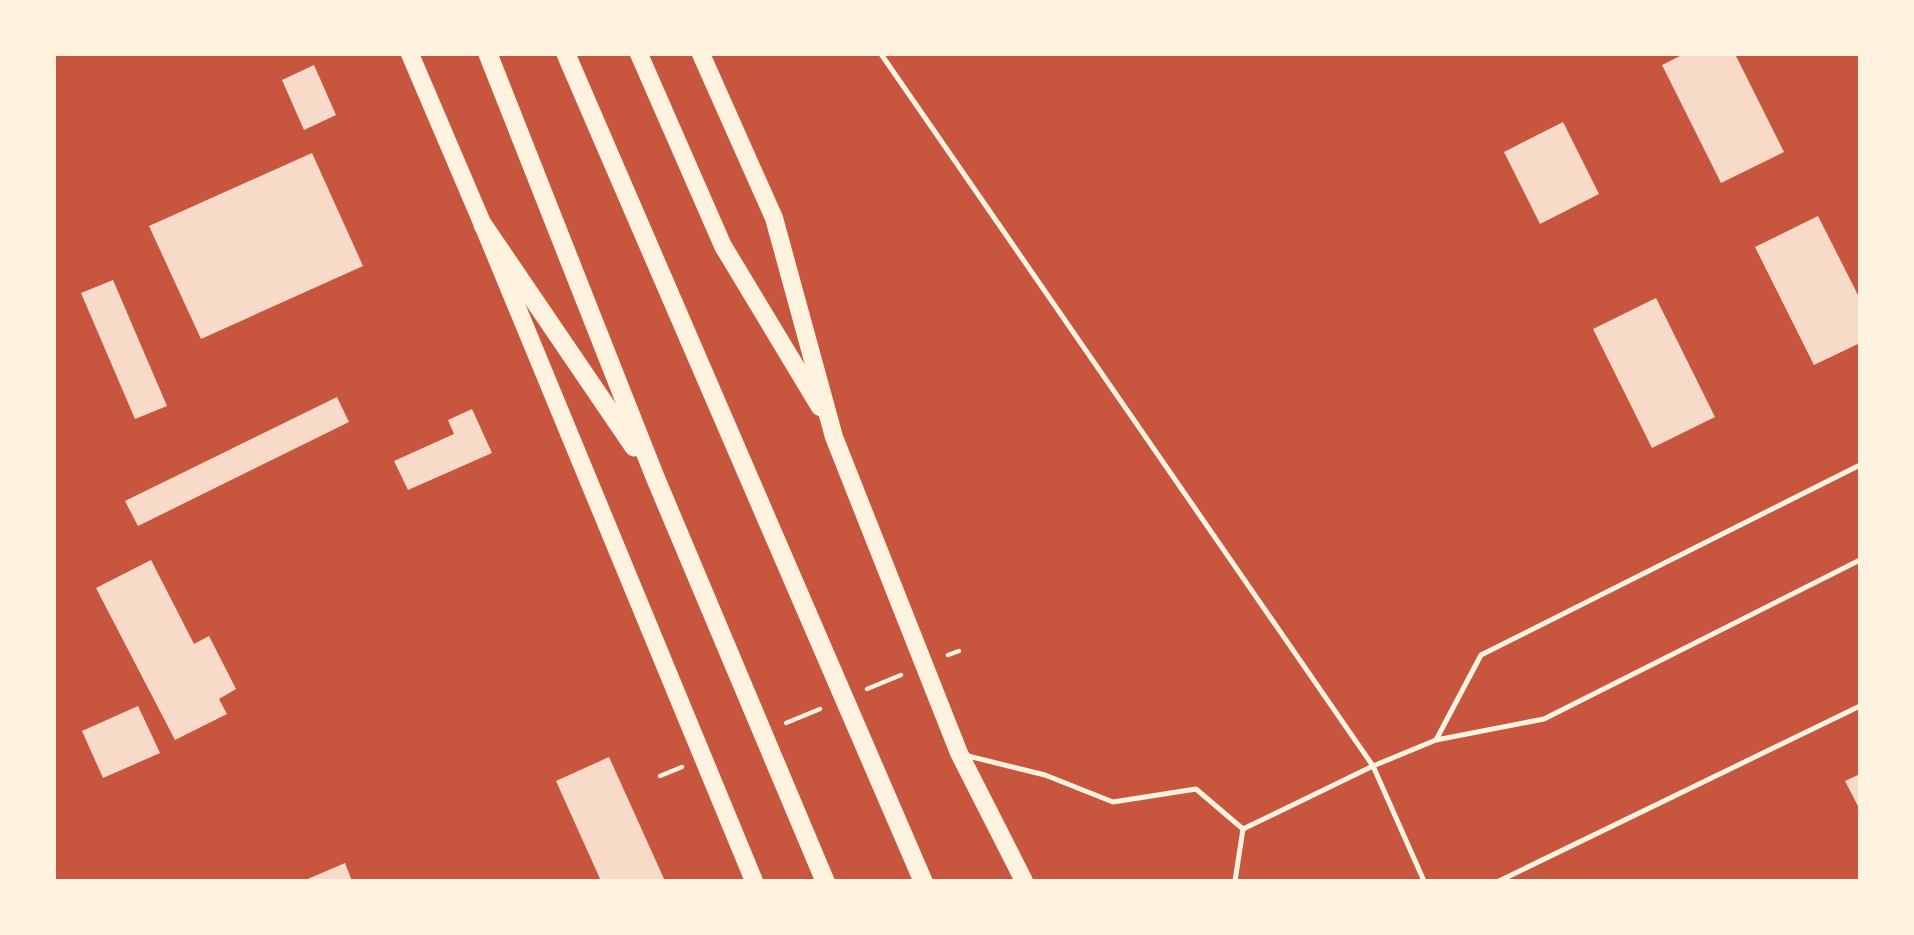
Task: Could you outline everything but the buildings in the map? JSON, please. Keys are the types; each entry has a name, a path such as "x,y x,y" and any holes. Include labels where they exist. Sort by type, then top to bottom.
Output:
{"highway":[{"path":"488,54 655,477 825,881"},
{"path":"566,54 923,881"},
{"path":"483,225 655,477"}],"main road":[{"path":"410,54 754,881"},
{"path":"639,54 723,246 831,425"},
{"path":"701,54 774,218 831,425 960,753 1024,881"}],"lane":[{"path":"881,54 1373,766 1424,881"},
{"path":"1436,740 1482,655 1860,465"},
{"path":"1242,830 1373,766 1436,740 1544,719 1860,560"},
{"path":"1499,881 1860,706"},
{"path":"960,753 1045,775 1113,802 1196,789 1242,830"},
{"path":"1236,881 1242,830"}],"path":[{"path":"946,656 959,651"},
{"path":"859,692 909,671"},
{"path":"784,724 822,708"},
{"path":"660,776 685,766"}]}
